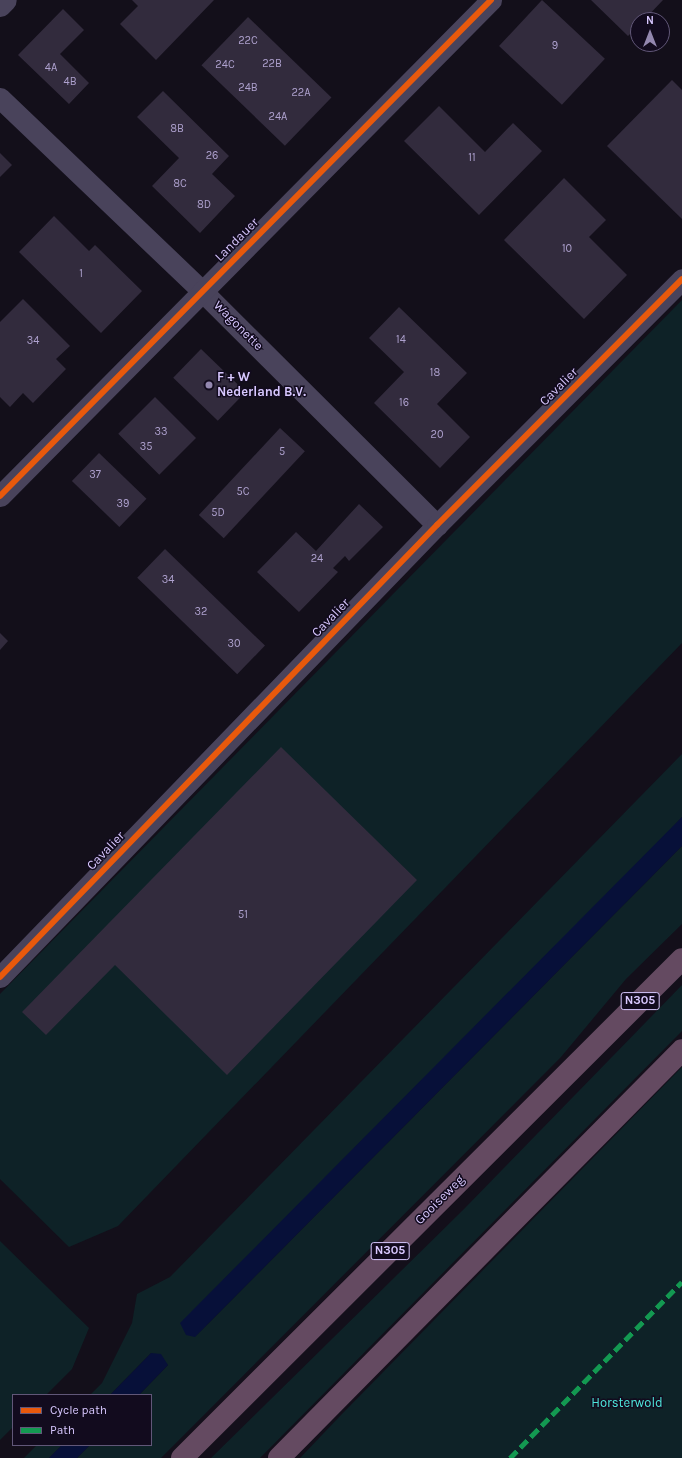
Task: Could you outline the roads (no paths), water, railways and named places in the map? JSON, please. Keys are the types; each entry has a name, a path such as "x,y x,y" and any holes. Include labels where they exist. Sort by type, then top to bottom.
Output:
{"highway":[{"name":"Gooiseweg","path":"182,1458 682,959"},
{"path":"279,1458 682,1050"}],"street":[{"path":"0,6 6,0"},
{"name":"Landauer","path":"0,496 491,0"},
{"name":"Wagonette","path":"0,98 202,291 437,525"},
{"name":"Cavalier","path":"0,977 437,525 682,279"}],"place":[{"name":"F + W Nederland B.V.","path":"209,385"}],"park label":[{"name":"Horsterwold","path":"627,1403"}]}
